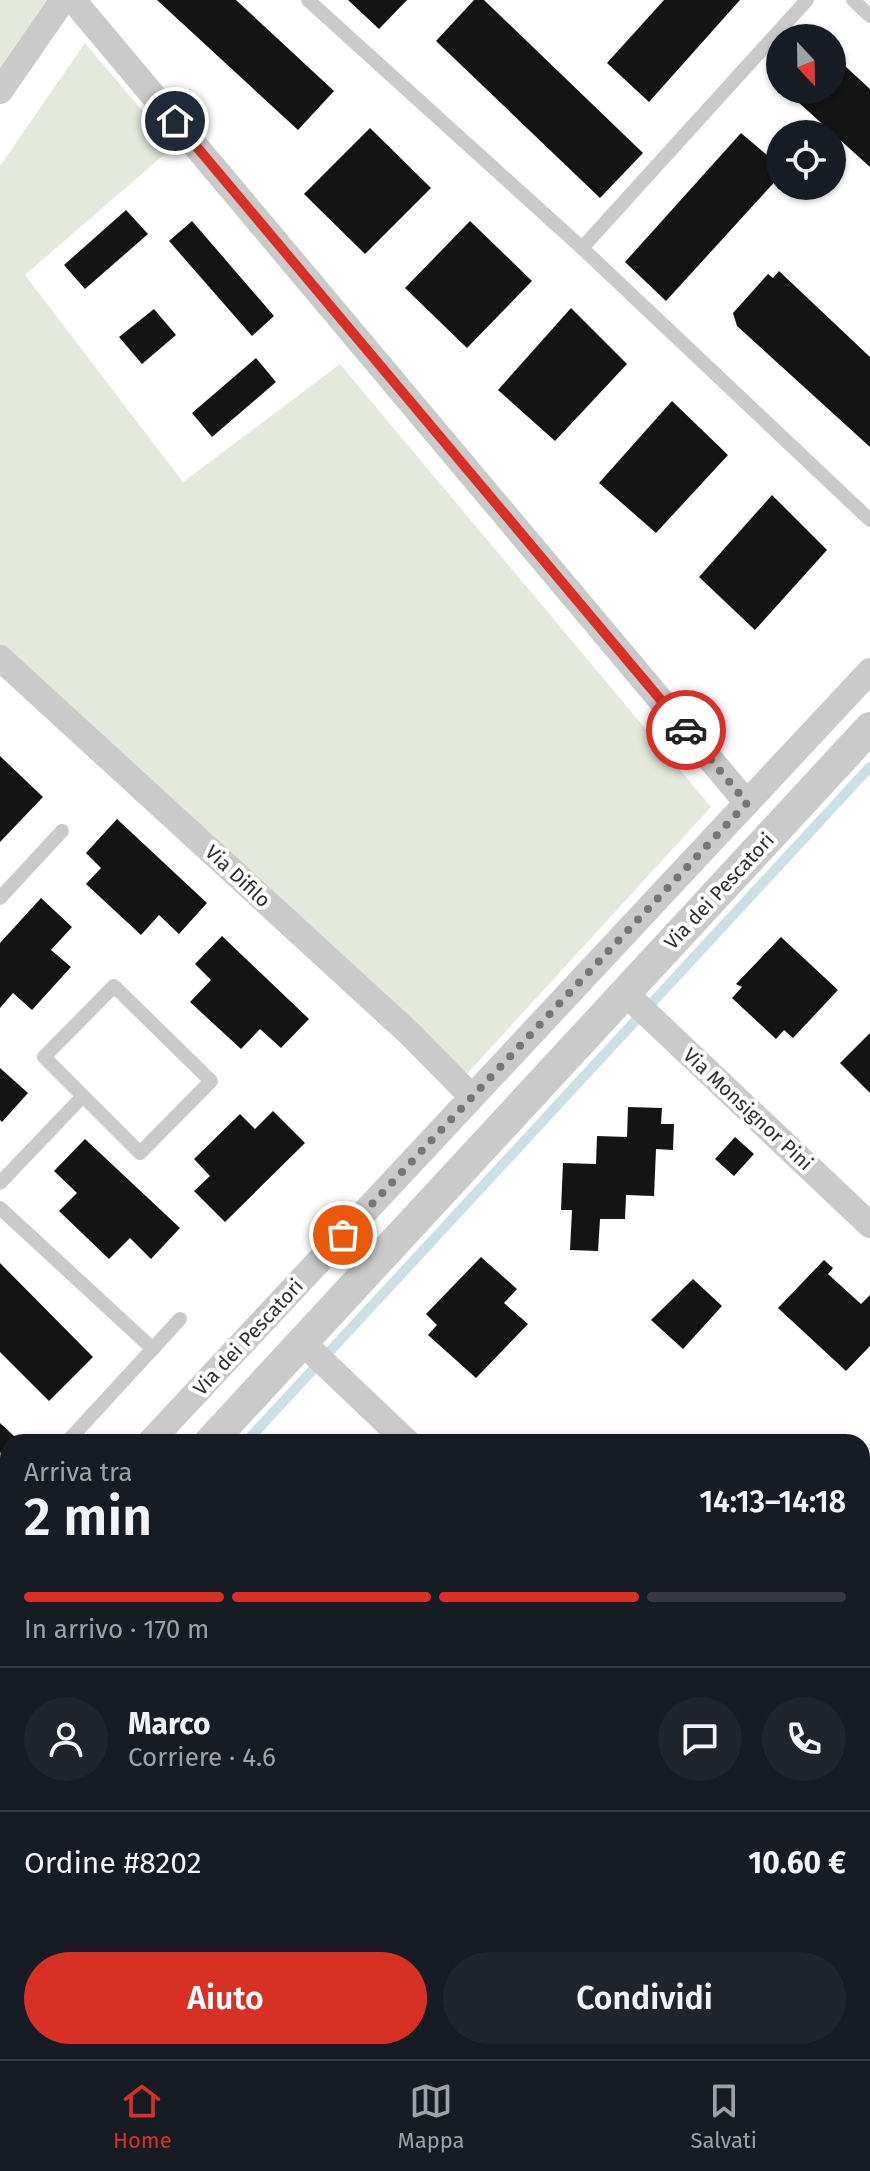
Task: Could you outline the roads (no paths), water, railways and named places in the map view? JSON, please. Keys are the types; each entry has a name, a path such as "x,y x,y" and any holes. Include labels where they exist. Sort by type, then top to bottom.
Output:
{"street":[{"path":"0,91 63,0"},
{"path":"73,0 747,803"},
{"name":"Via Difilo","path":"0,658 409,1033 472,1097"},
{"name":"Via dei Pescatori","path":"157,1434 870,671"},
{"name":"Via dei Pescatori","path":"218,1434 308,1347 631,998 870,728"},
{"name":"Via Monsignor Pini","path":"631,998 870,1225"},
{"path":"308,1347 399,1434"}],"lane":[{"path":"308,0 582,248 870,520"},
{"path":"582,248 807,0"},
{"path":"853,0 870,16"},
{"path":"0,898 62,831"},
{"path":"114,986 211,1081 140,1153 83,1096 44,1057 114,986"},
{"path":"0,1183 83,1096"},
{"path":"0,1208 153,1349"},
{"path":"74,1434 180,1319"}],"waterway":[{"path":"253,1434 870,767"}]}
